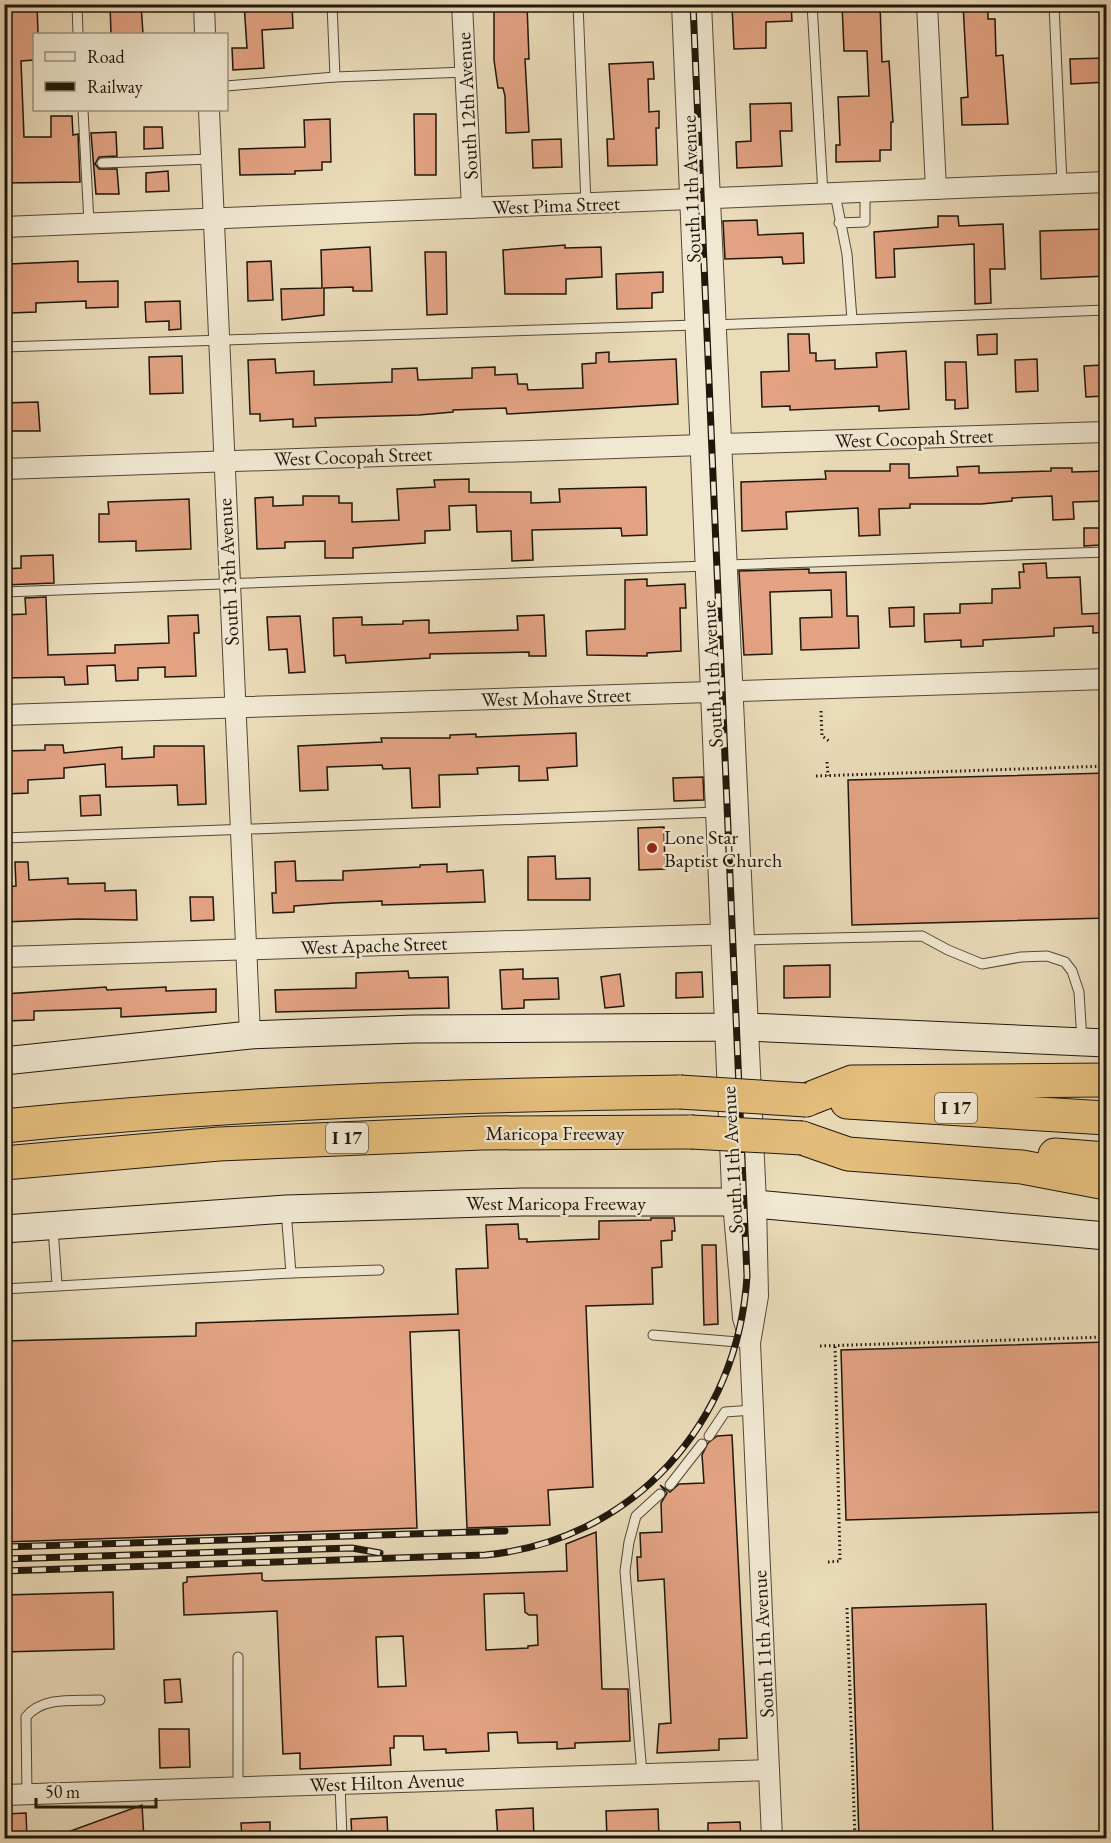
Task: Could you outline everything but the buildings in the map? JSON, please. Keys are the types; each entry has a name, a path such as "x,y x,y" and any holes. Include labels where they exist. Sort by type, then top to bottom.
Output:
{"highway":[{"path":"806,1100 852,1082 1107,1080"},
{"name":"Maricopa Freeway","path":"4,1126 112,1115 432,1097 680,1092 1107,1118"},
{"name":"Maricopa Freeway","path":"4,1163 219,1144 482,1133 690,1132 1107,1159"},
{"path":"802,1138 848,1154 1022,1167 1107,1183"}],"main road":[{"path":"4,1061 250,1035 414,1029 737,1027 1094,1042"},
{"name":"West Maricopa Freeway","path":"4,1229 286,1209 476,1203 745,1203 1107,1236"}],"street":[{"path":"204,4 205,33"},
{"name":"South 12th Avenue","path":"462,4 472,208"},
{"name":"South 11th Avenue","path":"682,4 700,199 716,324 728,565 717,812 723,934 737,1027 745,1203 743,1318 750,1342 772,1839"},
{"name":"South 11th Avenue","path":"701,4 700,199 696,325 707,566 723,692 744,937 737,1027"},
{"path":"927,4 936,189"},
{"name":"South 13th Avenue","path":"209,111 228,582 250,1035"},
{"name":"West Pima Street","path":"4,227 1107,182"},
{"name":"West Cocopah Street","path":"722,444 1107,432"},
{"name":"West Cocopah Street","path":"4,469 702,445"},
{"name":"West Mohave Street","path":"4,716 1107,679"},
{"name":"West Apache Street","path":"4,957 723,934 744,937"},
{"name":"West Hilton Avenue","path":"4,1795 769,1770"}],"lane":[{"path":"77,4 78,33"},
{"path":"332,4 335,77"},
{"path":"578,4 586,204"},
{"path":"813,4 829,194 847,254 852,319"},
{"path":"1054,4 1062,184"},
{"path":"228,86 335,77 466,72"},
{"path":"83,111 89,223"},
{"path":"102,163 211,159"},
{"path":"839,223 865,222 865,192"},
{"path":"4,347 1107,310"},
{"path":"728,565 1107,552"},
{"path":"4,592 707,566"},
{"path":"4,838 717,812"},
{"path":"744,937 922,936 948,951 982,964 1021,957 1047,956 1065,962 1072,971 1094,1042"},
{"path":"286,1209 291,1273"},
{"path":"52,1225 57,1284"},
{"path":"4,1289 57,1284 379,1270"},
{"path":"653,1335 750,1342"},
{"path":"709,1436 725,1412 753,1410"},
{"path":"670,1485 702,1444"},
{"path":"642,1774 625,1571 628,1542 636,1516 660,1494"},
{"path":"238,1657 238,1788"},
{"path":"27,1794 26,1717 33,1708 42,1703 100,1700"},
{"path":"340,1784 342,1839"}],"path":[{"path":"820,711 822,736 829,741"},
{"path":"827,762 828,776"},
{"path":"816,776 1107,766"},
{"path":"820,1346 1107,1337"},
{"path":"828,1562 840,1561 835,1346"},
{"path":"847,1608 855,1839"}],"railway":[{"path":"4,1571 485,1555 538,1545 587,1526 631,1499 668,1465 699,1425 723,1380 739,1330 747,1276 693,4"},
{"path":"4,1547 505,1531"},
{"path":"4,1559 352,1548 380,1553"}],"place":[{"name":"Lone Star Baptist Church","path":"652,848"}]}
